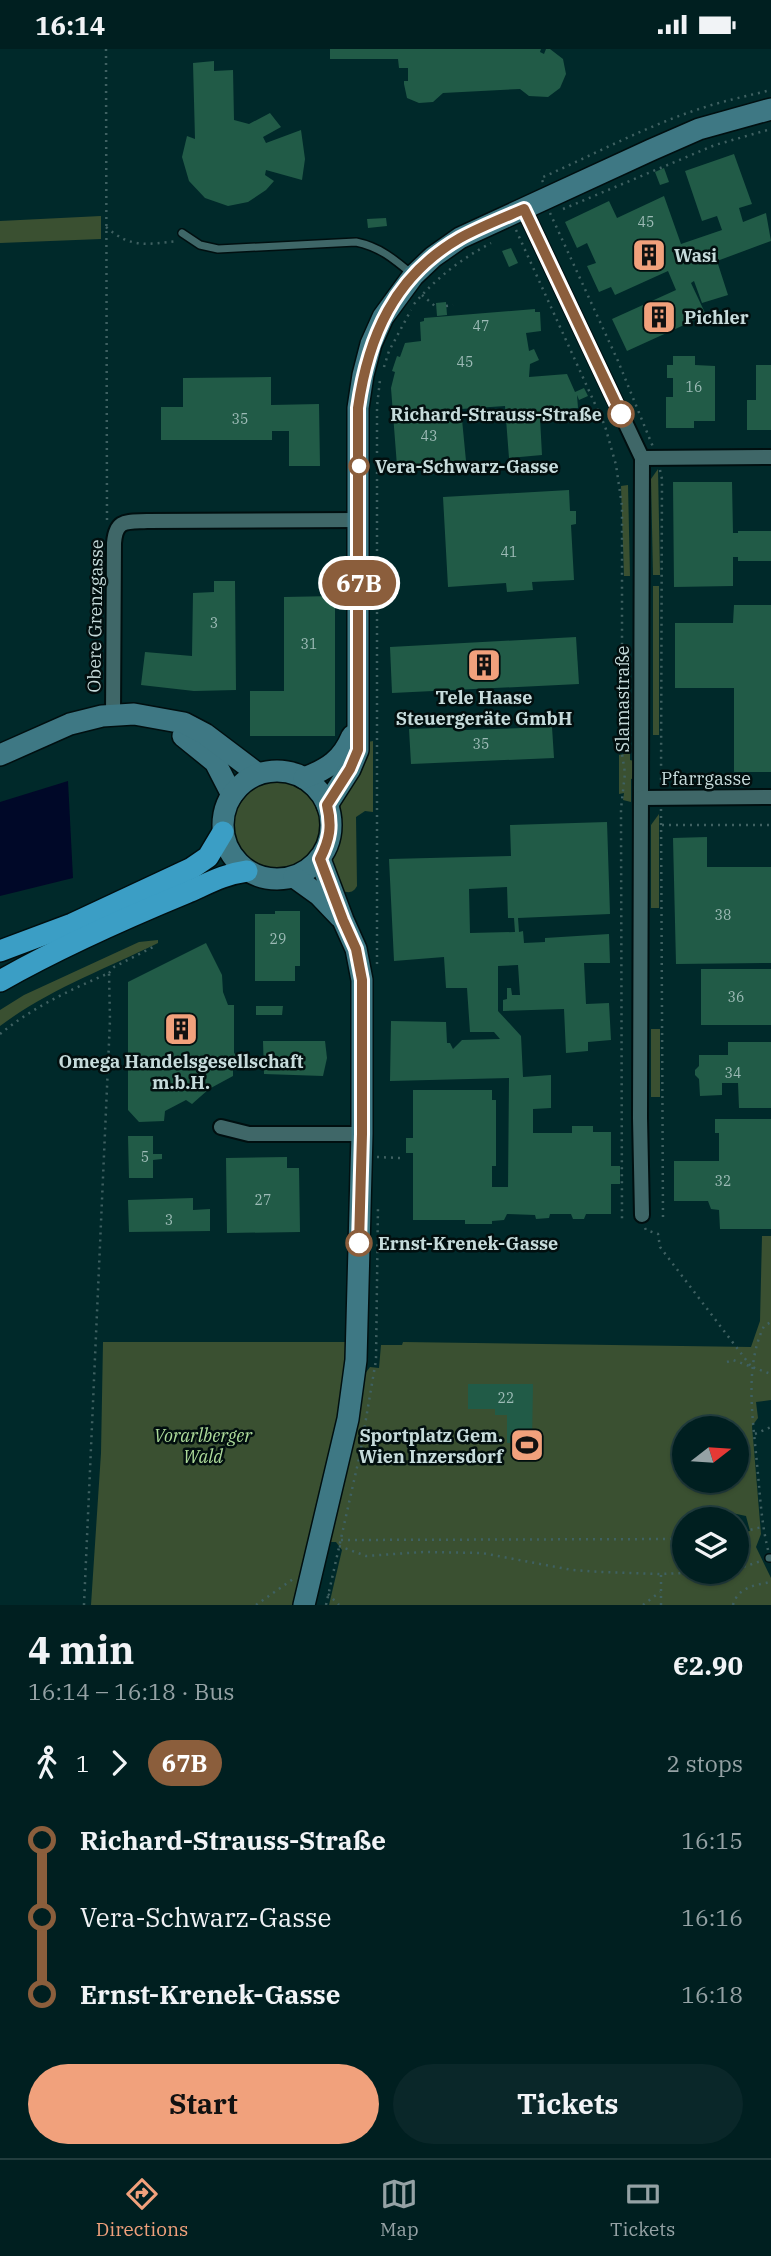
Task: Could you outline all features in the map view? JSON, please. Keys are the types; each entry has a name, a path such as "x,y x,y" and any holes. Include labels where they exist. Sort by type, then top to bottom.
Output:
{"highway":[{"path":"4,949 84,919 192,868 208,857 223,832"},
{"path":"0,968 74,941 220,876 247,871"},
{"path":"0,981 74,941"}],"main road":[{"path":"327,805 350,769 358,750 358,408 371,344 383,317 418,285 433,257 460,238 527,216 570,185 699,129 771,109"},
{"path":"0,755 70,724 113,715 141,715 184,723 205,734 258,774"},
{"path":"159,720 198,746 215,762 232,795"},
{"path":"304,778 327,768 343,755 359,721"},
{"path":"275,771 304,778 320,792 327,805 331,823 329,841 320,859 308,870 279,880 263,878 247,871 234,859 223,832 224,812 232,795 244,782 258,774 275,771"},
{"path":"303,1605 348,1419 356,1360 362,1134 362,980 356,949 320,859"},
{"path":"294,877 318,895 343,920"}],"street":[{"name":"Slamastraße","path":"527,216 642,458 642,1216"},
{"path":"642,458 771,457"},
{"name":"Obere Grenzgasse","path":"113,715 114,543 115,531 125,522 359,520"},
{"name":"Pfarrgasse","path":"641,797 771,797"},
{"path":"221,1127 248,1134 362,1134"}],"lane":[{"path":"182,233 200,245 218,249 356,242 373,246 388,254 418,285"}],"path":[{"path":"106,49 107,520"},
{"path":"557,209 567,209 658,167 715,145 771,129"},
{"path":"509,234 516,230 527,216"},
{"path":"106,227 119,239 140,244 192,240"},
{"path":"516,230 605,426 616,465 622,506 622,754 625,773 621,809 622,1220"},
{"path":"377,966 377,406 381,376 418,285 492,243"},
{"path":"418,285 436,307"},
{"path":"446,306 453,305"},
{"path":"662,825 771,825"},
{"path":"0,1034 23,1016 62,994 109,973 114,967 155,946"},
{"path":"84,1605 110,1020 109,973"},
{"path":"377,1157 400,1158"},
{"path":"326,1605 360,1454 376,1360 378,1199"},
{"path":"642,1216 646,1230 658,1234 660,1247 753,1369"},
{"path":"749,1565 770,1558 762,1527 752,1392 757,1340 764,1326 771,1322"},
{"path":"727,1362 733,1360 771,1374"},
{"path":"755,1434 771,1427"},
{"path":"749,1531 762,1527"},
{"path":"341,1540 672,1539"},
{"path":"339,1546 359,1555 482,1553 572,1570 672,1574"},
{"path":"661,1574 661,1605"},
{"path":"256,1605 295,1577"},
{"path":"733,1605 735,1596 748,1587 771,1582"},
{"path":"643,1605 660,1592"},
{"path":"328,1594 339,1605"}],"green space":[{"path":"101,216 101,239 0,243 0,221"},
{"path":"658,469 660,575 653,575 651,479"},
{"path":"628,485 630,576 624,576 621,486"},
{"path":"653,586 659,586 659,735 653,735"},
{"path":"624,720 630,720 630,760 634,761 635,778 631,779 631,802 623,800 624,793 619,794 619,755 624,754"},
{"path":"373,741 373,812 365,811 356,817 357,886 352,891 344,892 331,861 341,841 341,815 338,807 340,796 368,742"},
{"path":"277,782 294,785 308,794 317,808 320,825 317,842 308,856 294,865 277,868 260,865 246,856 237,842 234,825 237,808 246,794 260,785"},
{"path":"659,814 659,908 651,908 651,825"},
{"path":"158,940 158,943 37,1001 0,1026 0,1010 24,995 139,942"},
{"path":"651,1029 660,1029 660,1097 651,1097"},
{"name":"Sportplatz Gem. Wien Inzersdorf","path":"762,1236 771,1236 771,1400 756,1402 758,1418 752,1426 761,1534 756,1547 771,1578 771,1605 329,1605 342,1550 336,1542 331,1542 329,1549 323,1547 362,1398 364,1375 370,1367 379,1368 381,1345 402,1345 403,1342 751,1347 760,1321"},
{"name":"Vorarlberger Wald","path":"103,1342 347,1342 334,1442 297,1605 91,1605 101,1453"}],"water":[{"path":"68,781 73,878 0,896 0,802"}],"building":[{"path":"330,49 541,49 540,52 544,54 546,49 550,49 563,59 566,74 560,88 548,97 529,96 520,89 443,93 433,102 419,103 407,98 404,81 408,81 408,68 399,68 398,59 330,59"},
{"path":"214,61 214,71 233,70 234,120 249,124 270,113 281,127 263,137 266,143 301,130 305,159 302,180 266,170 265,175 274,181 266,190 248,202 228,206 205,198 189,181 182,157 187,136 195,139 193,63"},
{"path":"734,154 752,204 739,208 743,222 766,213 771,241 717,261 728,295 702,303 694,281 691,283 706,315 627,351 612,319 676,290 668,271 615,295 611,287 599,292 587,266 596,263 587,243 577,248 565,222 609,201 617,218 664,196 681,244 722,230 717,216 702,221 685,171"},
{"path":"664,168 669,182 660,185 655,172"},
{"path":"386,218 387,226 368,228 367,219"},
{"path":"511,248 518,263 509,267 502,251"},
{"path":"446,302 447,315 437,316 436,303"},
{"path":"535,309 535,312 540,312 541,331 526,333 529,351 534,349 539,360 530,364 529,377 567,374 575,392 584,388 588,396 579,400 577,395 578,408 546,410 540,418 542,455 509,458 505,406 461,409 466,461 397,466 391,388 395,372 392,371 405,343 421,341 420,322 424,321 424,318"},
{"path":"673,356 695,356 695,365 715,366 715,421 694,421 694,428 666,428 666,397 673,397 673,378 667,378 667,365 673,365"},
{"path":"756,365 771,365 771,430 747,430 747,400 756,400"},
{"path":"271,377 271,405 319,404 320,466 289,466 289,431 272,431 272,440 161,440 161,407 183,407 183,378"},
{"path":"673,482 732,482 733,533 771,531 771,561 738,561 738,557 733,557 733,586 674,587"},
{"path":"569,490 570,511 576,511 576,524 571,525 574,580 532,582 533,590 507,592 506,583 448,587 443,497"},
{"path":"214,581 235,581 236,690 194,691 141,685 145,652 192,656 193,593 214,592"},
{"path":"335,596 335,736 250,736 250,691 284,691 284,597"},
{"path":"734,605 771,605 771,772 734,772 734,688 675,688 675,623 733,623"},
{"name":"Tele Haase Steuergeräte GmbH","path":"576,637 579,684 392,693 390,647"},
{"path":"464,727 465,730 552,727 554,758 411,764 409,729"},
{"path":"607,822 610,914 518,918 519,932 523,931 524,943 545,942 545,938 609,934 610,963 584,963 586,1004 609,1003 611,1040 588,1042 588,1051 566,1053 564,1009 503,1011 507,988 511,988 512,995 520,995 518,965 498,966 498,1011 521,1036 523,1077 551,1075 551,1108 533,1109 533,1133 572,1133 572,1126 593,1126 593,1132 611,1132 611,1166 620,1166 620,1184 611,1184 611,1214 586,1214 584,1219 573,1219 571,1214 550,1214 549,1218 536,1219 535,1215 507,1214 504,1220 492,1221 492,1224 465,1224 465,1220 413,1220 413,1153 406,1153 406,1138 413,1138 413,1090 492,1090 492,1100 496,1100 496,1166 492,1166 492,1187 508,1187 509,1078 390,1081 391,1021 446,1022 447,1043 450,1043 453,1049 462,1040 500,1039 494,1032 470,1032 467,988 446,988 444,957 394,961 389,859 511,856 510,825","holes":["507,887 508,918 514,918 515,932 470,933 469,889"]},
{"path":"707,837 707,867 771,867 771,963 676,964 673,838"},
{"path":"275,911 300,911 300,966 295,966 295,981 255,981 255,914 275,914"},
{"name":"Omega Handelsgesellschaft m.b.H.","path":"206,943 222,975 223,992 228,1005 234,1005 234,1053 239,1058 233,1064 233,1076 209,1089 192,1104 186,1100 165,1111 164,1121 139,1122 128,1110 128,982"},
{"path":"701,969 771,969 771,1025 701,1025"},
{"path":"256,1006 283,1006 282,1015 256,1015"},
{"path":"263,1041 325,1041 327,1058 323,1076 264,1074"},
{"path":"728,1042 771,1042 771,1108 739,1108 738,1083 722,1083 722,1095 700,1096 699,1079 695,1075 699,1066 699,1055 728,1055"},
{"path":"715,1119 771,1119 771,1229 720,1229 719,1210 711,1209 708,1201 674,1201 674,1161 719,1161 719,1133 715,1133"},
{"path":"128,1136 153,1136 153,1154 162,1154 162,1159 153,1160 153,1178 129,1178"},
{"path":"287,1157 287,1168 299,1168 300,1232 227,1233 226,1158"},
{"path":"193,1198 193,1210 210,1209 210,1231 129,1232 128,1200"},
{"path":"468,1384 533,1384 532,1443 507,1443 507,1415 495,1415 495,1409 468,1409"}],"bus line":[{"name":"67B","path":"359,1243 362,980 356,949 320,859 329,841 331,823 327,805 350,769 358,750 358,408 371,344 397,295 433,257 460,238 524,209 621,414"}],"place":[{"name":"Wasi","path":"649,255"},
{"name":"Pichler","path":"659,317"},
{"name":"Richard-Strauss-Straße","path":"621,414"},
{"name":"Vera-Schwarz-Gasse","path":"359,466"},
{"name":"Tele Haase Steuergeräte GmbH","path":"484,665"},
{"name":"Omega Handelsgesellschaft m.b.H.","path":"181,1029"},
{"name":"Ernst-Krenek-Gasse","path":"359,1243"},
{"name":"Sportplatz Gem. Wien Inzersdorf","path":"527,1445"}]}
